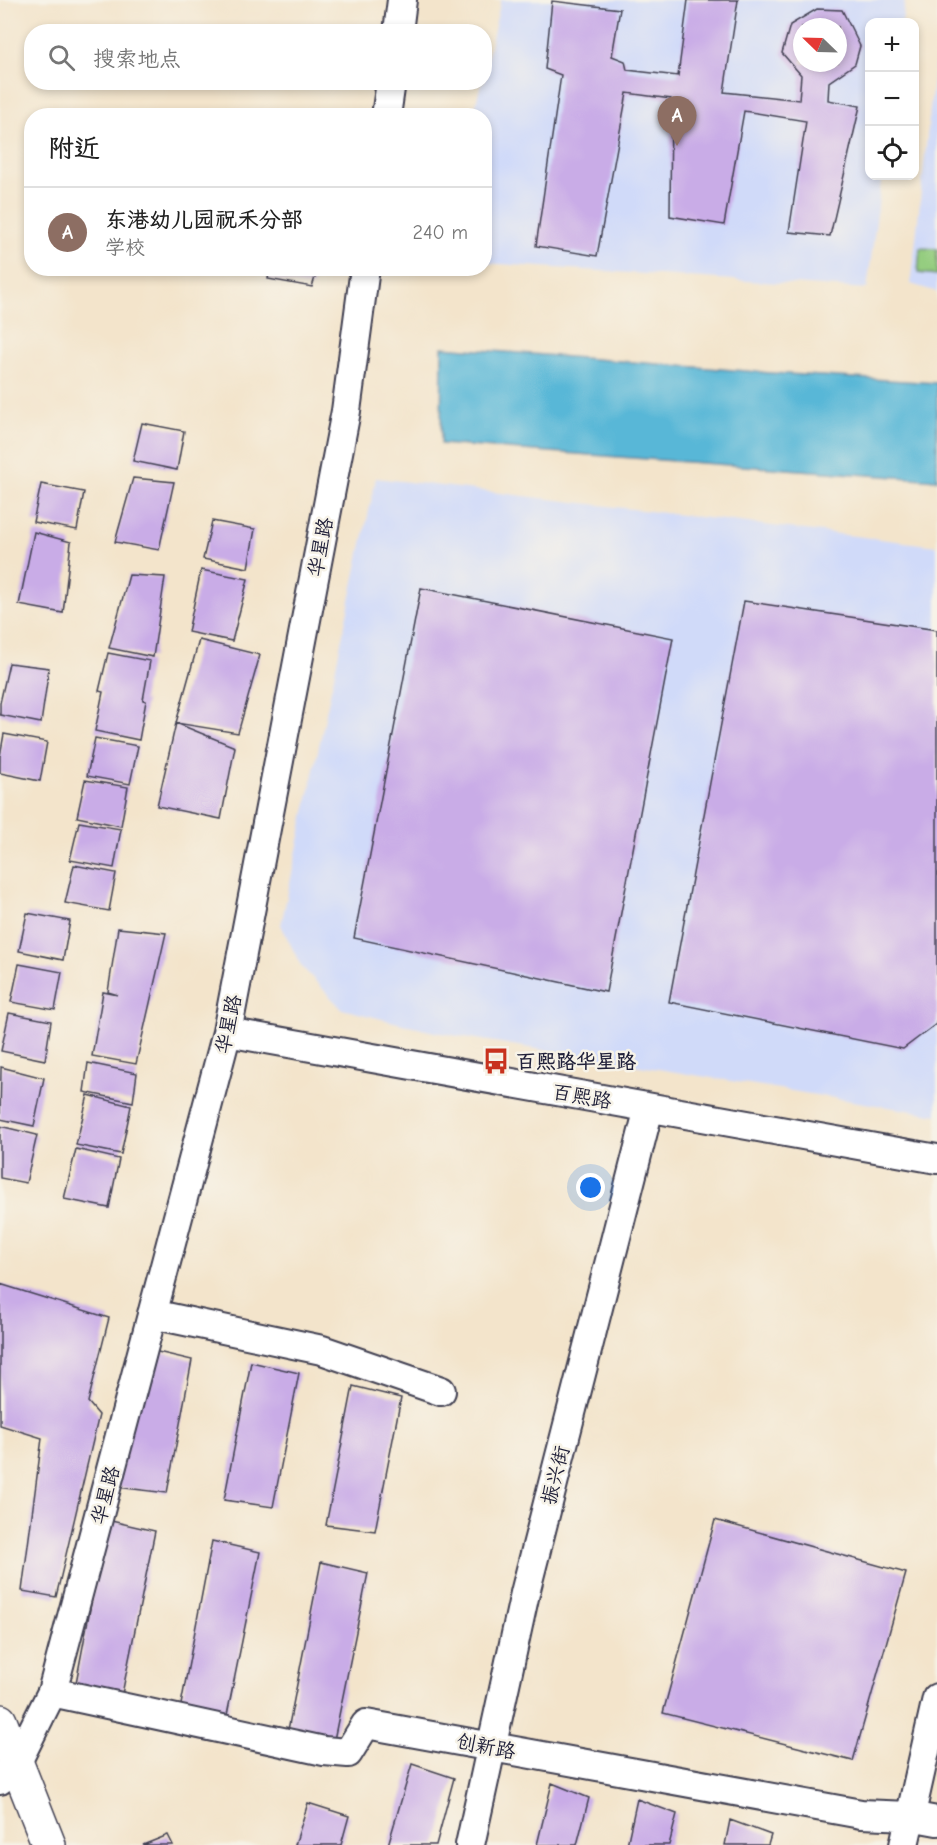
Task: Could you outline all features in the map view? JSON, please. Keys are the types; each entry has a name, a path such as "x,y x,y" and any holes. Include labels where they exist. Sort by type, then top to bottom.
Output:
{"main road":[{"path":"0,1721 9,1771 49,1845"},
{"path":"9,1771 74,1845"}],"street":[{"path":"399,24 402,0"},
{"path":"387,108 390,90"},
{"name":"华星路","path":"9,1771 52,1692 227,1032 346,411 364,276"},
{"name":"百熙路","path":"227,1032 937,1159"},
{"name":"振兴街","path":"470,1845 528,1581 650,1108"},
{"path":"152,1314 322,1350 441,1391"},
{"name":"创新路","path":"52,1692 324,1751 348,1753 366,1724 861,1814 924,1819"},
{"path":"904,1845 924,1819 937,1698"}],"shaded area":[{"path":"501,0 905,0 903,18 865,18 865,180 881,180 867,289 492,263 492,108 475,108 479,90 492,90 492,38"},
{"path":"937,45 937,292 911,284"},
{"path":"376,478 937,546 937,1115 434,1032 342,1009 301,966 281,925"}],"green space":[{"path":"920,248 937,249 937,275 918,273"}],"water":[{"path":"442,347 771,373 937,383 937,480 441,444"}],"building":[{"path":"688,0 738,0 724,92 799,100 801,75 798,72 843,72 829,82 828,100 860,106 830,236 789,232 806,121 744,111 724,225 670,216 671,99 627,93 597,256 536,246 561,75 545,69 552,1 620,9 612,56 625,61 627,70 678,76"},
{"path":"817,9 842,10 846,18 802,18"},
{"path":"847,20 860,46 855,64 847,70"},
{"path":"793,23 793,66 782,53 790,25"},
{"path":"269,276 315,276 312,287 268,279"},
{"path":"142,423 184,431 177,470 133,461"},
{"path":"133,478 174,482 159,550 115,542"},
{"path":"41,484 84,492 77,530 33,522"},
{"path":"212,521 255,529 248,568 203,559"},
{"path":"34,532 71,542 63,613 19,605"},
{"path":"201,570 248,579 232,641 188,632"},
{"path":"129,575 165,577 153,657 109,648"},
{"path":"421,588 673,638 606,992 354,938"},
{"path":"744,601 937,630 937,1020 936,1024 903,1049 669,1002"},
{"path":"199,640 260,655 238,733 176,723"},
{"path":"108,653 150,661 139,740 95,731 103,692 99,691"},
{"path":"9,663 49,668 41,723 0,715 0,703"},
{"path":"176,723 235,747 221,819 157,806"},
{"path":"4,734 47,742 40,781 0,773"},
{"path":"95,738 138,746 130,784 87,776"},
{"path":"85,780 128,787 121,826 77,817"},
{"path":"79,822 121,829 114,868 70,860"},
{"path":"74,865 116,873 109,911 65,903"},
{"path":"27,913 70,921 63,960 19,951"},
{"path":"118,928 166,933 136,1064 92,1056 103,992 118,995 108,992"},
{"path":"19,964 62,972 55,1010 11,1002"},
{"path":"9,1013 51,1021 45,1060 1,1051"},
{"path":"88,1063 137,1073 133,1102 84,1092"},
{"path":"1,1067 44,1078 34,1126 0,1119"},
{"path":"88,1095 131,1106 121,1154 76,1145"},
{"path":"0,1126 37,1135 26,1183 0,1178"},
{"path":"76,1149 119,1159 109,1208 64,1199"},
{"path":"0,1284 109,1318 88,1402 99,1415 56,1597 22,1591 42,1438 0,1425"},
{"path":"145,1349 192,1360 167,1493 117,1487"},
{"path":"251,1362 299,1373 273,1507 224,1500"},
{"path":"353,1386 401,1398 375,1531 326,1525"},
{"path":"107,1520 155,1531 121,1699 75,1688"},
{"path":"715,1520 906,1573 853,1761 663,1713"},
{"path":"212,1541 260,1552 226,1720 180,1710"},
{"path":"321,1562 368,1573 334,1740 288,1730"},
{"path":"412,1764 454,1778 436,1845 388,1845"},
{"path":"552,1783 589,1798 577,1845 537,1845"},
{"path":"637,1799 677,1814 669,1845 627,1845"},
{"path":"308,1803 349,1816 341,1845 295,1845"},
{"path":"730,1820 771,1835 768,1845 725,1845"},
{"path":"168,1835 173,1845 143,1845"}],"place":[{"name":"东港幼儿园祝禾分部","path":"677,146"},
{"name":"百熙路华星路","path":"496,1061"}]}
